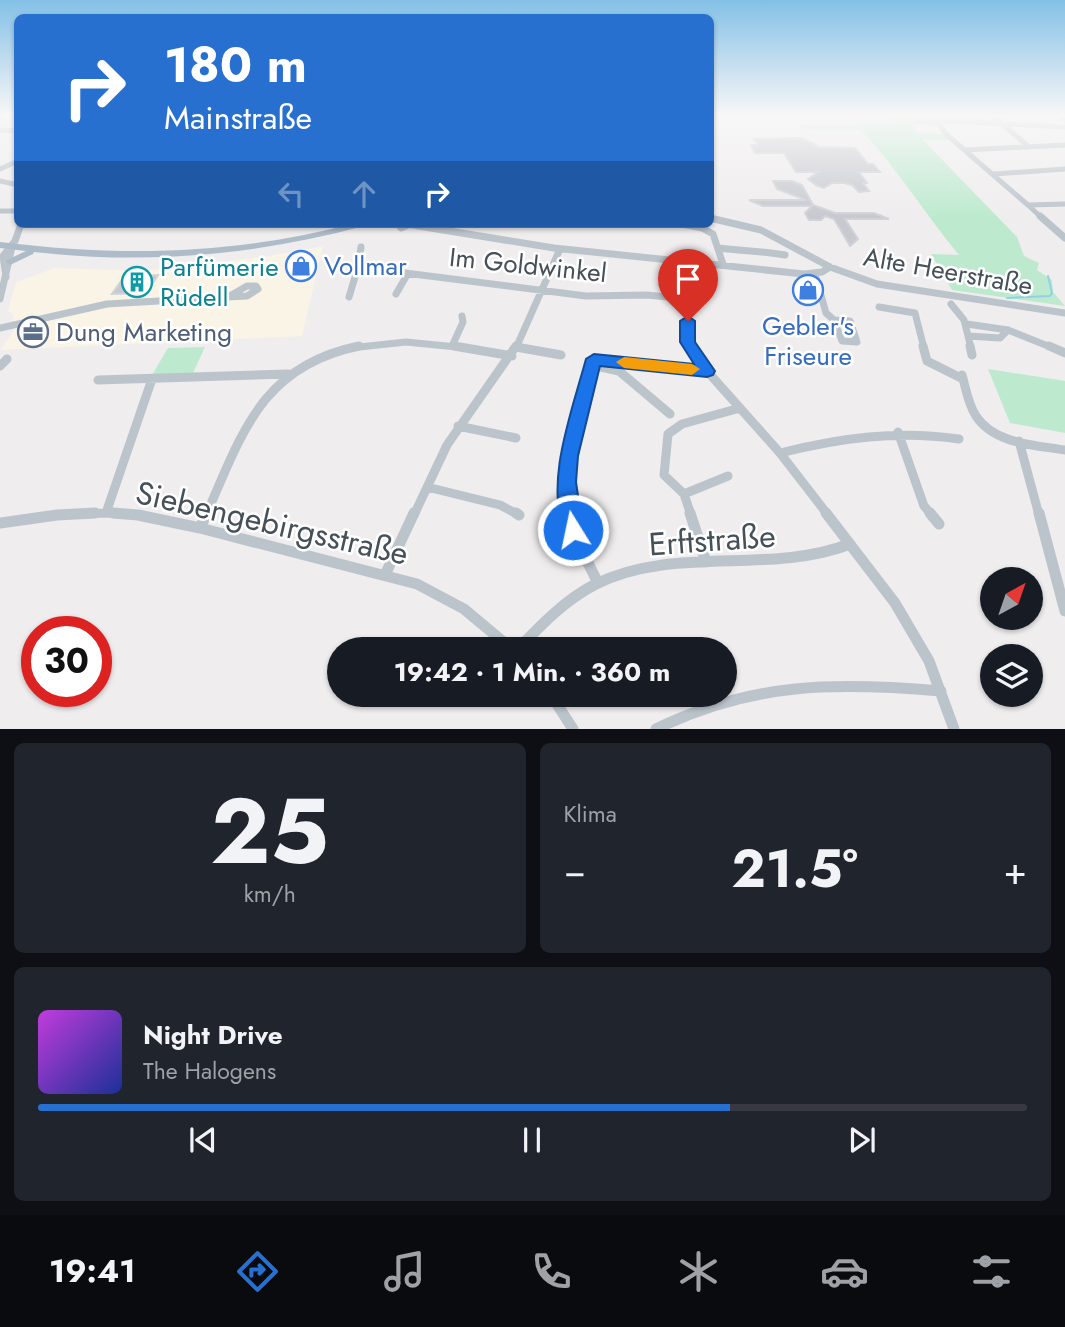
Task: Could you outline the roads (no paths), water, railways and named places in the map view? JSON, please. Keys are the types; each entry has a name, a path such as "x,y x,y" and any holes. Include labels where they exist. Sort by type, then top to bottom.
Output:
{"main road":[{"path":"303,237 335,228"},
{"path":"0,245 95,256 153,256 237,249 343,228"},
{"path":"4,257 37,250"}],"street":[{"path":"964,150 985,149"},
{"path":"964,150 1065,238"},
{"path":"994,174 1065,169"},
{"path":"1028,205 1065,204"},
{"name":"Alte Heerstraße","path":"714,219 771,234 830,267 892,287 1065,313"},
{"path":"0,299 6,277 4,257 12,247 19,228"},
{"path":"429,228 560,249 815,274 830,267"},
{"path":"468,235 472,228"},
{"path":"704,228 713,232 723,264"},
{"path":"349,297 361,247"},
{"path":"719,248 743,251 751,249 785,255"},
{"path":"385,575 458,426 514,352 560,249"},
{"path":"688,260 688,342 707,371 780,453 915,635 941,691 954,729"},
{"name":"Im Goldwinkel","path":"358,267 586,296 647,295 688,299"},
{"path":"815,274 826,313 834,320"},
{"path":"396,294 407,275"},
{"path":"0,328 85,307 124,302 228,297"},
{"path":"951,304 967,324 1008,330 1065,353"},
{"path":"879,307 915,313 927,362 962,377 977,418 993,430 1019,441 1065,450"},
{"path":"453,344 463,322 462,316"},
{"path":"967,324 972,355"},
{"path":"968,336 1000,338 1008,330"},
{"path":"200,528 238,441 255,410 288,374 312,359 342,347 388,343 453,344 561,355"},
{"path":"598,583 573,530 566,482 569,456 594,359 707,371"},
{"path":"592,365 620,371 670,414"},
{"path":"98,380 288,374"},
{"path":"106,513 152,379"},
{"path":"706,562 684,494 664,475 668,434 682,424 740,408"},
{"path":"458,426 516,438"},
{"path":"780,453 855,436 898,432 958,439"},
{"path":"898,432 924,506 939,524"},
{"path":"1019,441 1065,611"},
{"path":"684,494 728,476"},
{"path":"427,487 500,505 519,515"},
{"name":"Siebengebirgsstraße","path":"0,523 57,515 106,513 138,515 200,528 417,584 464,609 498,637"},
{"name":"Erftstraße","path":"530,637 549,617 598,583 627,573 706,562 801,560 828,554 850,544"},
{"path":"656,729 731,698 777,688 856,684 941,691"},
{"path":"559,707 573,729"}],"waterway":[{"path":"1007,298 1050,296 1052,293 1048,276"}],"place":[{"name":"Vollmar","path":"301,266"},
{"name":"Parfümerie Rüdell","path":"137,282"},
{"name":"Gebler's Friseure","path":"808,290"},
{"name":"Dung Marketing","path":"33,332"}]}
